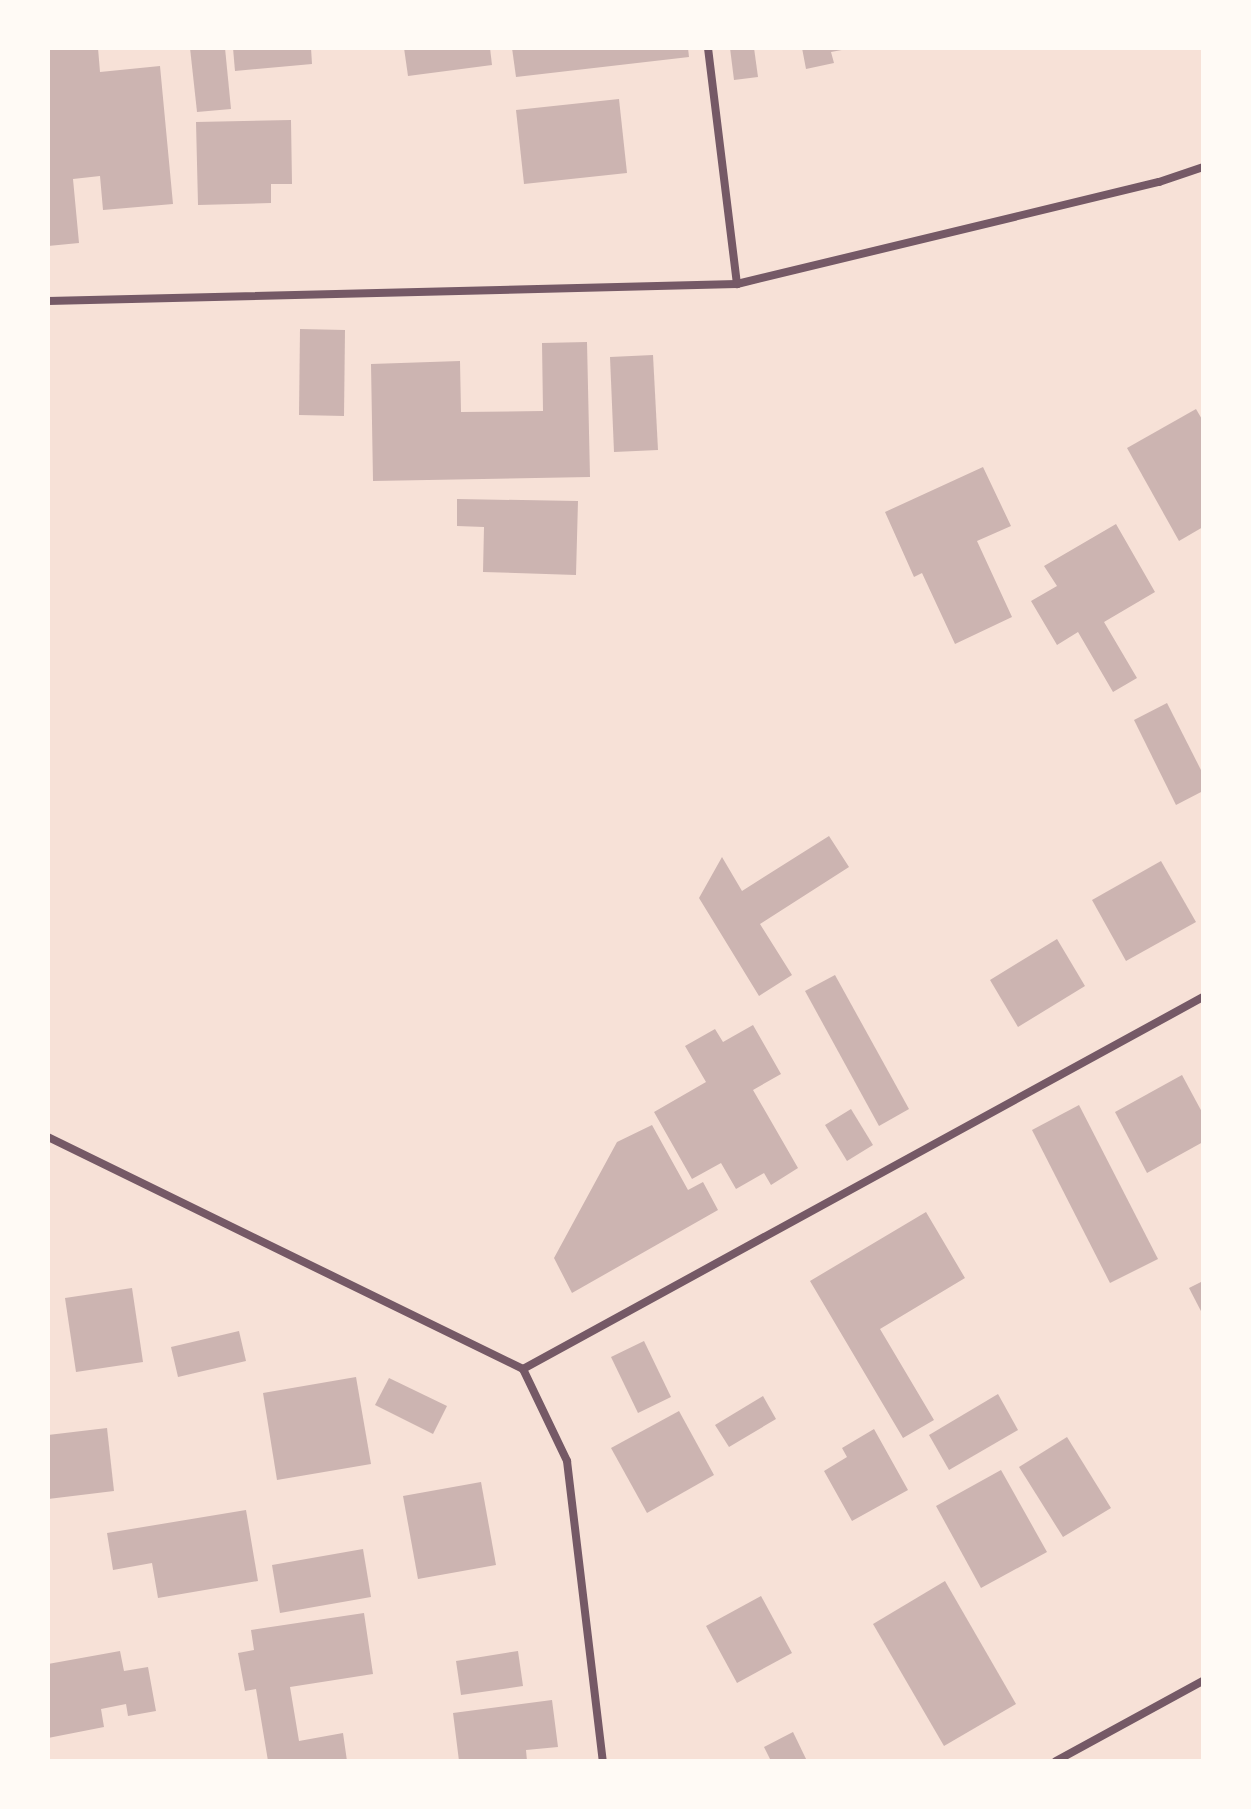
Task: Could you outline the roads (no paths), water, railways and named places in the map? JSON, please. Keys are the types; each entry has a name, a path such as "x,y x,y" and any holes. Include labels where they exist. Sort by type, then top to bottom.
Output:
{"street":[{"path":"708,48 737,284"},
{"path":"48,301 737,284 1159,182 1203,167"},
{"path":"523,1369 1203,997"},
{"path":"48,1137 523,1369 567,1461 603,1761"},
{"path":"1056,1761 1203,1681"}]}
